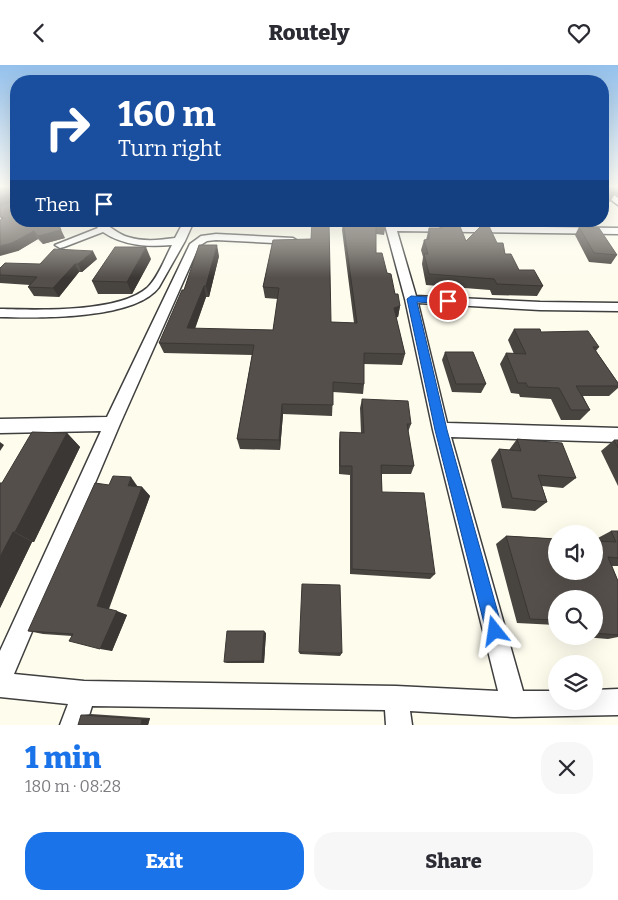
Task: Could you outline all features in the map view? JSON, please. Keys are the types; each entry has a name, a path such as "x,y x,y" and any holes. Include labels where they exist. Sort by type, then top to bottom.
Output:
{"street":[{"path":"60,245 96,227"},
{"path":"103,227 119,238 137,243 154,244 180,241"},
{"path":"0,313 103,309 127,302 151,290 186,227"},
{"path":"391,227 411,299 441,430 514,704"},
{"path":"488,227 618,231"},
{"path":"0,678 112,424 195,244 199,240 216,237 295,241"},
{"path":"411,299 540,306 618,307"},
{"path":"0,426 112,424"},
{"path":"441,430 618,435"},
{"path":"0,685 84,693 396,698 514,704 618,702"},
{"path":"73,725 84,693"},
{"path":"396,698 399,725"}],"building":[{"path":"2,217 10,217 10,227 60,227 61,230 38,236 34,231 12,243 0,246 0,220 4,218"},
{"path":"312,227 329,227 331,322 357,323 344,227 376,227 376,253 382,253 387,273 391,274 395,294 398,294 400,306 394,308 405,354 364,353 364,384 333,382 333,405 282,404 279,440 237,439 254,345 159,343 182,290 184,290 199,245 217,245 206,286 204,286 187,328 273,330 279,288 263,287 273,240 311,239"},
{"path":"460,227 466,241 480,227 489,227 497,243 503,243 505,254 511,254 519,270 534,270 543,286 497,284 494,279 429,274 424,254 428,254 424,240 429,239 429,228"},
{"path":"579,227 599,228 617,255 594,253"},
{"path":"115,247 146,247 127,282 92,281"},
{"path":"54,249 93,251 78,264 75,264 53,288 28,287 37,277 0,275 0,268 5,263 40,264"},
{"path":"514,329 540,329 541,332 588,331 599,347 593,347 618,383 618,386 576,386 590,410 571,410 559,388 528,387 526,383 518,383 506,353 526,354"},
{"path":"445,352 473,352 486,384 456,384"},
{"path":"362,399 408,401 411,424 407,424 414,466 381,465 382,492 424,493 435,574 352,569 352,466 340,466 340,432 364,433"},
{"path":"32,432 67,433 0,557 0,483 2,483"},
{"path":"517,439 562,443 576,478 538,475 547,502 512,498 499,449 521,451"},
{"path":"614,440 618,440 618,448"},
{"path":"113,476 131,477 128,486 142,487 97,606 117,611 100,649 69,641 73,634 28,631 95,483 109,485"},
{"path":"611,531 618,531 618,558 608,557 618,581 618,635 603,634 603,590 548,590 548,620 530,619 506,536 548,539 548,580 603,580 603,541 616,542"},
{"path":"302,584 340,585 342,653 299,652"},
{"path":"227,631 264,631 262,661 224,662"},
{"path":"81,715 142,719 141,725 78,725"}],"route":[{"path":"448,301 411,299 441,430 495,631"}]}
